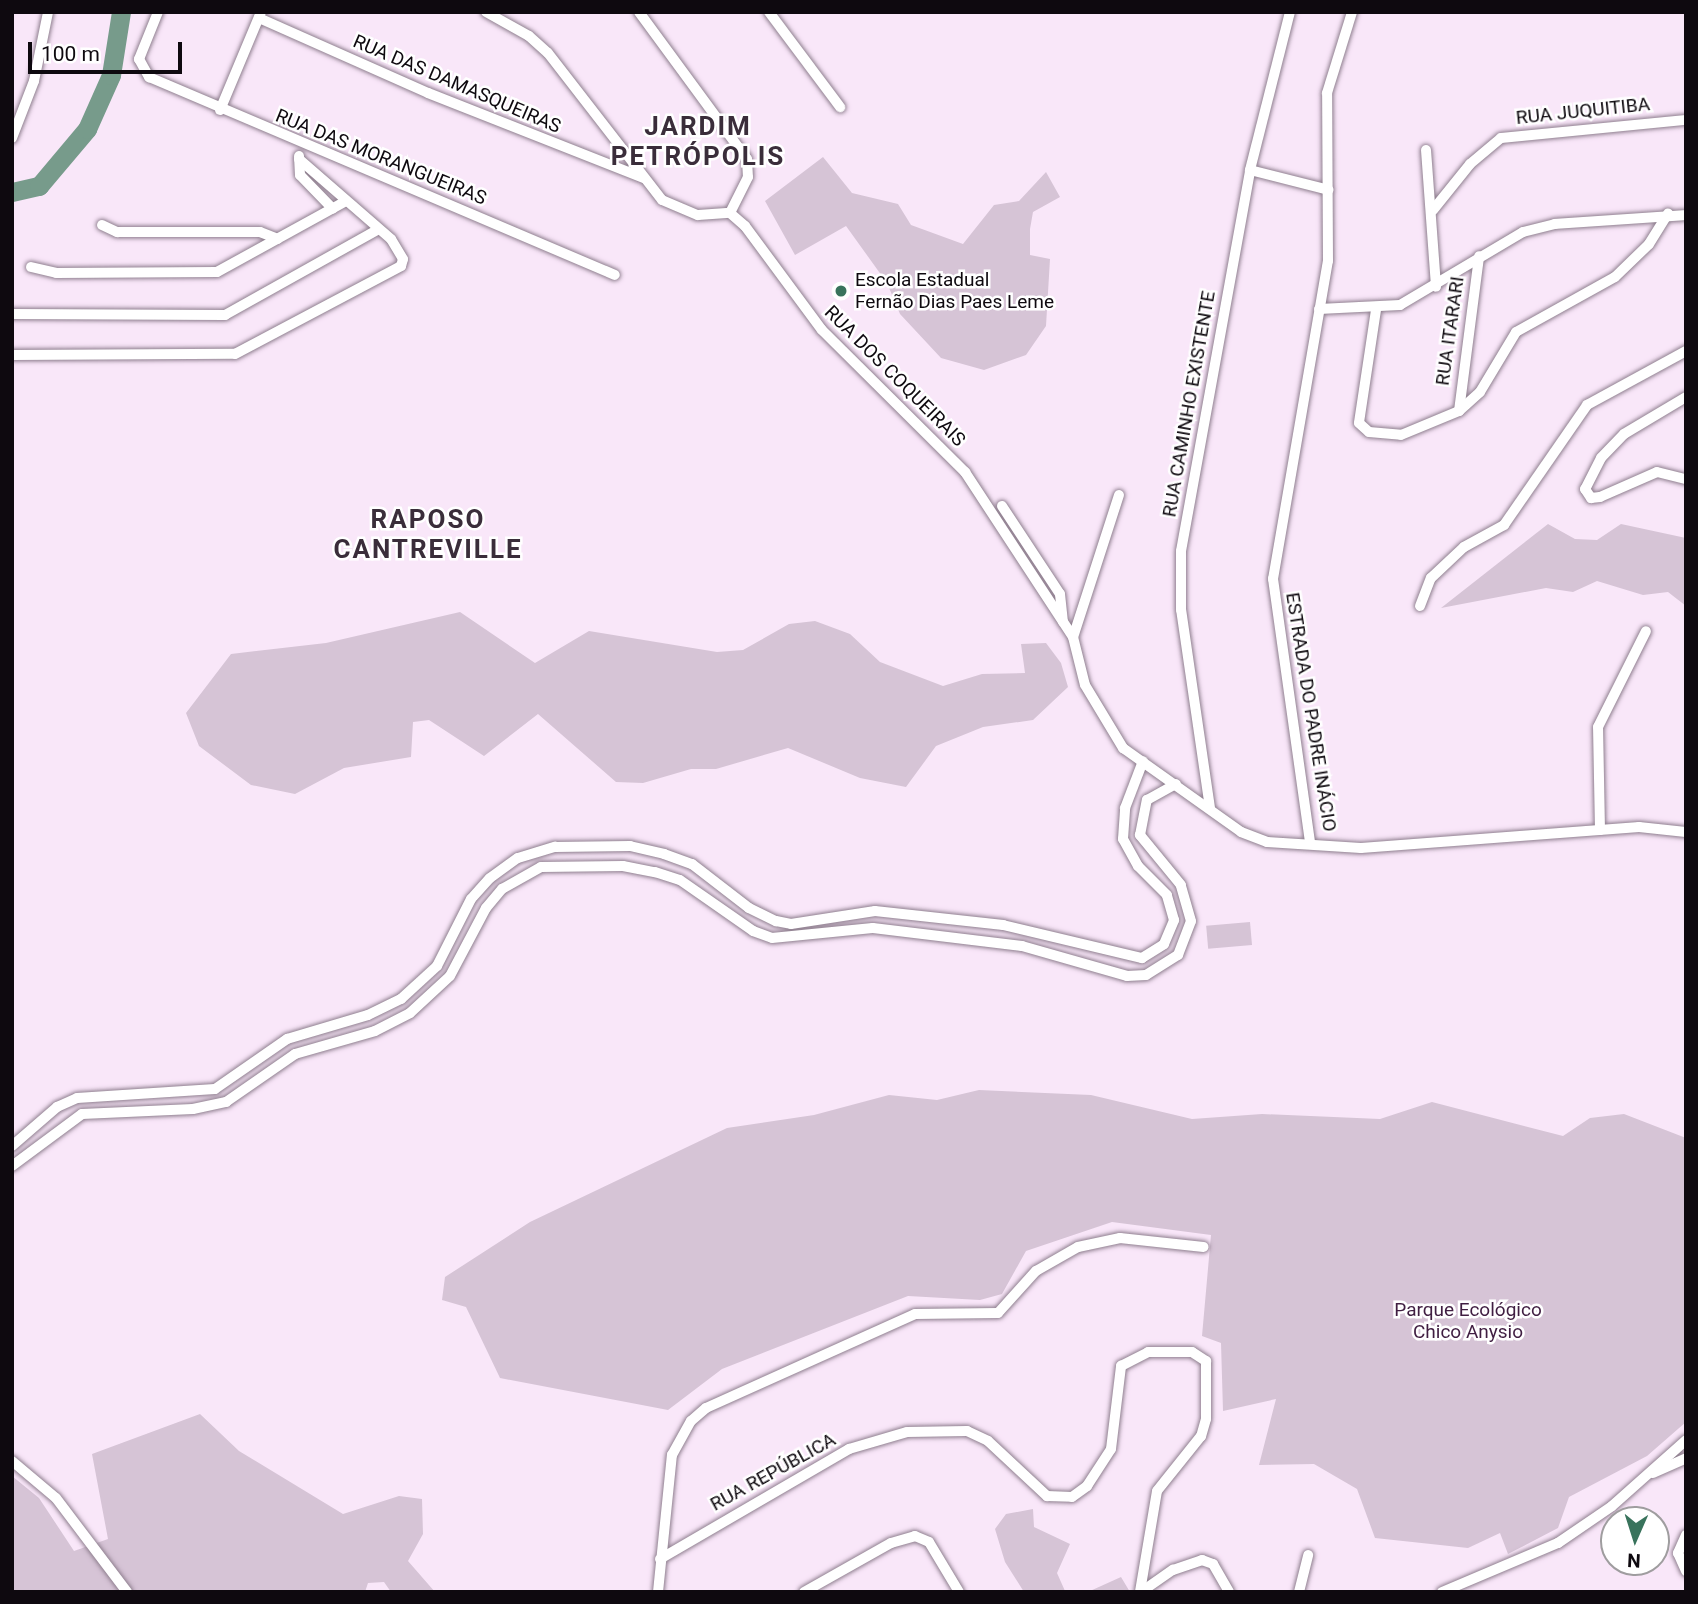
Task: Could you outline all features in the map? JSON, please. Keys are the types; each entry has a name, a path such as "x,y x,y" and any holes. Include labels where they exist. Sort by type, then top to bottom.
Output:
{"street":[{"path":"12,138 34,81 48,12"},
{"name":"RUA DAS MORANGUEIRAS","path":"158,12 139,65 149,78 615,275"},
{"path":"486,12 529,36 548,53 644,178 679,212 730,213 748,177 747,159 639,12"},
{"path":"769,12 840,107"},
{"name":"RUA CAMINHO EXISTENTE","path":"1210,807 1181,610 1181,551 1250,170 1290,12"},
{"name":"ESTRADA DO PADRE INÁCIO","path":"1352,12 1327,93 1331,225 1273,579 1310,842 1432,845 1662,826 1686,832"},
{"path":"220,110 260,15"},
{"name":"RUA DAS DAMASQUEIRAS","path":"260,15 428,93 644,178"},
{"name":"RUA JUQUITIBA","path":"1433,210 1469,164 1501,138 1686,120"},
{"path":"299,142 300,175 333,209"},
{"path":"1426,150 1433,210 1436,287"},
{"path":"12,355 223,356 247,350 401,267 403,259 391,239 377,230 355,204 346,201 299,159"},
{"path":"1250,170 1329,190"},
{"path":"317,191 326,181"},
{"path":"31,267 47,273 208,273 278,239 346,201"},
{"name":"RUA DOS COQUEIRAIS","path":"730,213 761,245 822,330 965,472 1073,637 1096,710 1124,748 1210,807 1241,832 1267,842 1310,842"},
{"path":"1376,310 1359,423 1369,432 1401,435 1459,411 1480,392 1516,332 1615,277 1649,244 1668,214"},
{"path":"1319,309 1376,310 1436,287 1500,242 1555,225 1668,214 1686,215"},
{"path":"102,225 117,232 260,232 278,239"},
{"path":"12,314 225,314 377,230"},
{"name":"RUA ITARARI","path":"1459,411 1479,256"},
{"path":"1420,606 1431,578 1464,547 1504,525 1587,405 1686,351"},
{"path":"1686,397 1642,421 1601,458 1586,484 1591,498 1657,472 1686,479"},
{"path":"1073,637 1119,495"},
{"path":"1002,506 1065,603 1063,622"},
{"path":"1600,830 1598,727 1646,631"},
{"path":"12,1146 57,1107 77,1098 215,1089 287,1039 368,1015 420,985 453,939 471,900 505,865 536,852 586,845 664,854 692,864 760,916 791,924 875,911 1003,925 1129,959 1142,958 1164,944 1174,920 1167,895 1138,866 1123,839 1125,808 1143,761"},
{"path":"1138,779 1157,792"},
{"path":"12,1166 82,1114 193,1109 226,1102 295,1054 374,1031 432,997 468,947 486,908 502,889 541,867 623,866 655,872 680,880 753,931 772,938 869,928 1022,946 1127,976 1146,975 1178,955 1191,920 1181,885 1140,835 1141,814 1157,792 1175,784"},
{"path":"536,852 541,867"},
{"path":"898,932 900,914"},
{"path":"1174,920 1191,920"},
{"path":"420,985 432,997"},
{"path":"657,1592 672,1455 691,1421 706,1408 915,1314 998,1313 1035,1271 1079,1247 1119,1238 1204,1247"},
{"name":"RUA REPÚBLICA","path":"660,1559 849,1449 907,1432 967,1431 988,1441 1047,1496 1072,1497 1087,1486 1111,1449 1121,1366 1168,1349 1202,1356 1209,1389 1206,1419 1201,1436 1157,1491 1140,1592"},
{"path":"1442,1592 1558,1543 1645,1477 1686,1440"},
{"path":"1645,1477 1686,1458"},
{"path":"12,1461 55,1498 127,1592"},
{"path":"1686,1535 1678,1553 1686,1571"},
{"path":"804,1592 891,1543 915,1536 929,1542 959,1592"},
{"path":"1299,1592 1308,1555"},
{"path":"1140,1592 1173,1570 1202,1560 1213,1564 1229,1592"}],"green space":[{"path":"823,157 852,193 898,204 911,225 963,244 994,205 1019,201 1046,172 1060,197 1033,212 1030,255 1050,259 1046,326 1026,355 984,370 941,358 900,314 887,283 846,226 795,255 765,201"},
{"path":"1548,524 1575,539 1597,540 1621,524 1686,538 1686,606 1668,592 1643,595 1597,581 1573,592 1546,588 1441,608"},
{"path":"460,612 535,663 589,631 717,652 743,650 789,624 815,621 850,634 880,662 943,686 982,674 1025,673 1021,644 1046,643 1061,663 1068,687 1033,720 983,727 936,746 906,787 860,778 788,748 716,769 691,769 643,783 616,782 538,714 484,756 429,720 413,722 411,757 344,768 295,794 251,785 199,746 186,713 231,654 326,643"},
{"path":"1250,922 1252,945 1208,949 1206,926"},
{"name":"Parque Ecológico Chico Anysio","path":"979,1090 1091,1095 1192,1119 1262,1114 1380,1119 1432,1102 1563,1136 1590,1118 1624,1114 1686,1138 1686,1422 1647,1456 1569,1497 1558,1528 1508,1554 1500,1533 1468,1548 1375,1538 1357,1489 1314,1464 1259,1465 1276,1399 1223,1411 1221,1343 1202,1336 1211,1235 1112,1222 1026,1251 1002,1294 980,1300 908,1296 722,1369 668,1410 500,1378 466,1307 442,1300 445,1277 530,1222 727,1128 814,1115 889,1095 937,1100"},
{"path":"200,1414 239,1451 343,1514 399,1496 422,1499 423,1534 408,1561 435,1592 391,1592 384,1582 368,1583 365,1592 12,1592 12,1476 39,1498 74,1551 108,1539 92,1454"},
{"path":"1033,1509 1034,1527 1070,1544 1057,1573 1065,1591 1090,1591 1121,1577 1130,1592 1024,1592 1005,1562 995,1529 1006,1514"}],"waterway":[{"path":"12,192 39,186 87,129 111,75 121,12"}],"place":[{"name":"Escola Estadual Fernão Dias Paes Leme","path":"841,291"}],"district":[{"name":"JARDIM PETRÓPOLIS","path":"698,142"},
{"name":"RAPOSO CANTREVILLE","path":"428,535"}]}
